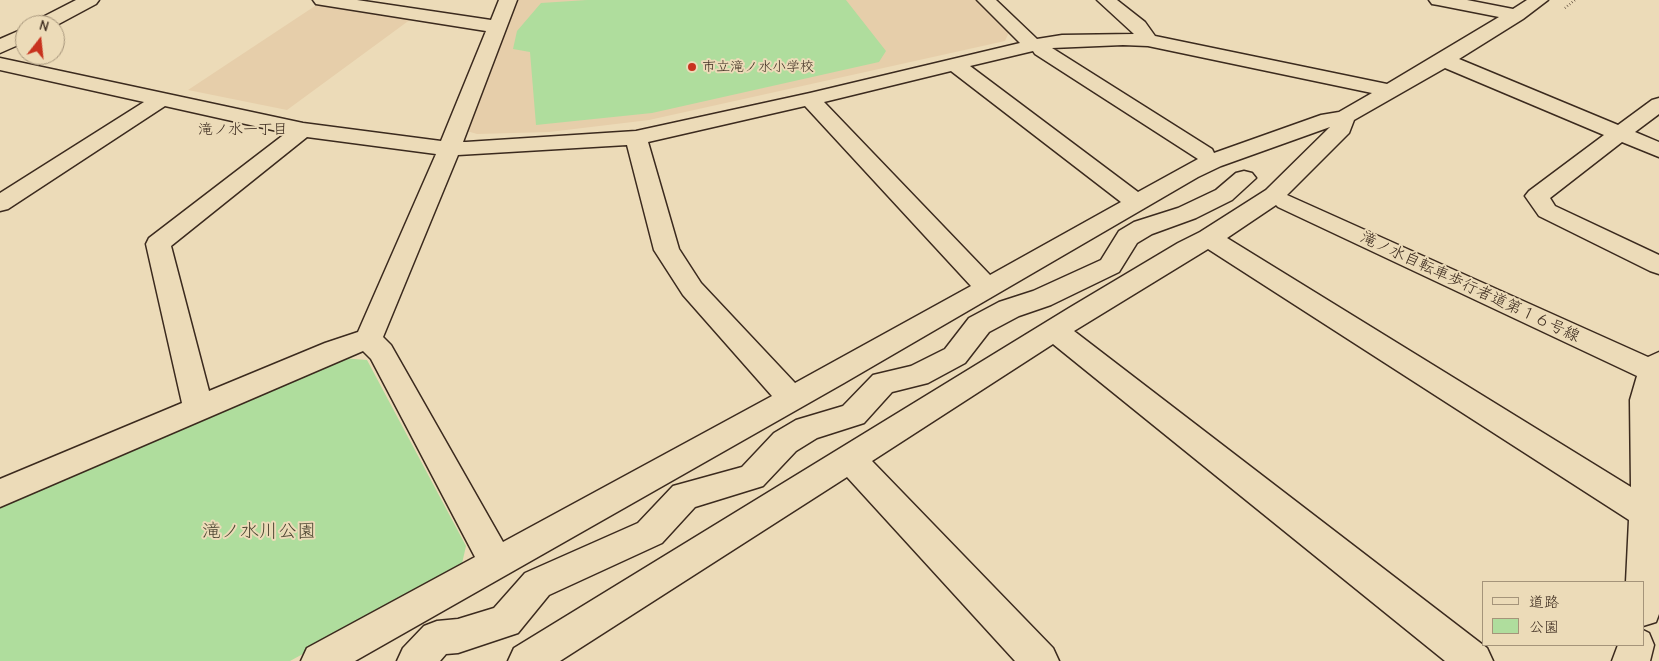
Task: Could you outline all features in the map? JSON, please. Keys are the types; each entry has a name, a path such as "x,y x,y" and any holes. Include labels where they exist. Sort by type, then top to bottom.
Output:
{"street":[{"path":"61,15 90,0"},
{"path":"322,0 497,27"},
{"path":"0,493 334,350 368,339 449,148 508,0"},
{"path":"986,0 1035,45 1204,154"},
{"path":"1106,0 1138,26 1148,40"},
{"path":"1438,0 1517,14"},
{"path":"320,661 497,564 1190,172 1213,161 1329,120 1345,117 1444,60 1539,0"},
{"path":"0,47 15,39"},
{"path":"0,64 303,130 423,147 475,149 636,138 956,65 1034,45 1062,41 1148,40 1391,91"},
{"path":"1444,60 1659,150"},
{"path":"956,65 1138,203"},
{"path":"810,99 987,287"},
{"path":"0,204 161,100"},
{"path":"1659,104 1537,196 1547,211 1659,265"},
{"path":"527,661 1274,196 1341,128 1345,117"},
{"path":"198,408 158,244 303,130"},
{"path":"636,138 667,250 692,289 791,398"},
{"path":"416,661 437,638 458,636 506,621 536,584 650,533 684,496 752,477 786,442 807,429 853,415 883,383 918,375 954,356 979,325 1110,266 1128,237 1143,228 1187,213 1224,194 1244,178"},
{"name":"滝ノ水自転車歩行者道第１６号線","path":"1286,202 1656,367"},
{"path":"1209,238 1645,513"},
{"path":"1055,331 1474,661"},
{"path":"368,339 381,352 497,564"},
{"path":"1644,581 1648,474 1645,400 1649,380 1656,367"},
{"path":"850,459 1040,661"},
{"path":"1631,661 1636,646"}],"shaded area":[{"name":"市立滝ノ水小学校","path":"517,0 977,0 1009,32 1005,41 649,120 549,132 477,134 467,131"},
{"path":"318,4 411,19 287,110 188,90"}],"green space":[{"name":"市立滝ノ水小学校","path":"587,0 846,0 886,51 879,62 652,113 536,125 530,52 513,49 517,31 541,3"},
{"name":"滝ノ水川公園","path":"341,358 367,360 466,546 461,568 290,661 0,661 0,504"}],"place":[{"name":"市立滝ノ水小学校","path":"692,67"}],"district":[{"name":"滝ノ水一丁目","path":"243,130"}]}
